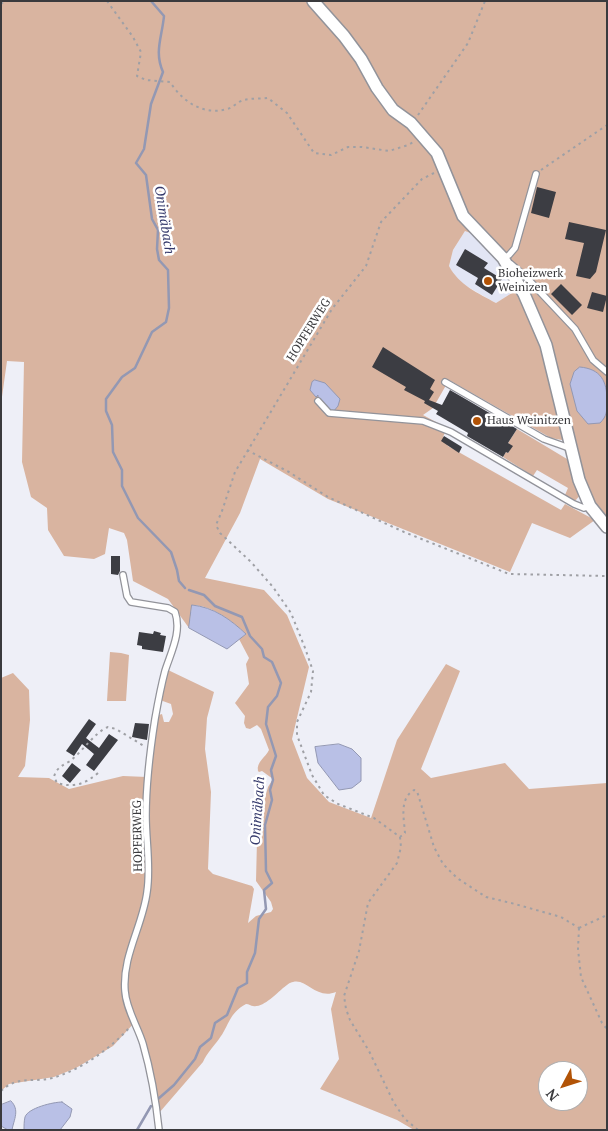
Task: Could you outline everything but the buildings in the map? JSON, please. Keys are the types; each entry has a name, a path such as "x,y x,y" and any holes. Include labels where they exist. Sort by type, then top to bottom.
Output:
{"street":[{"path":"313,1 356,51 377,88 393,110 411,123 437,153 463,216 503,258 524,294 546,345 579,480 590,506 607,527"}],"lane":[{"path":"536,174 515,248 509,255 503,258 526,277 575,329 593,360 607,372"},
{"path":"445,382 544,439 572,449"},
{"path":"318,401 329,413 423,421 451,432 574,504 584,508 590,506"},
{"name":"HOPFERWEG","path":"123,575 127,596 131,602 168,608 175,612 178,621 176,638 158,702 150,750 146,816 148,887 125,975 125,994 148,1066 159,1130"}],"path":[{"path":"1,4 5,1"},
{"path":"107,1 133,36 141,52 137,76 146,80 170,82 193,106 207,111 227,109 244,100 268,98 287,113 314,153 331,155 348,147 389,151 408,145 424,136"},
{"path":"411,123 468,43 485,1"},
{"path":"536,174 607,125"},
{"name":"HOPFERWEG","path":"400,837 374,818 338,804 324,795 312,775 297,735 298,722 311,692 313,671 305,648 290,613 273,587 220,533 216,525 235,472 332,309 366,266 381,222 422,179 444,168"},
{"path":"247,450 289,472 328,497 404,532 510,574 607,576"},
{"path":"98,773 89,781 74,786 57,783 54,777 59,768 80,753 102,729 108,727 116,729 150,750"},
{"path":"418,1130 405,1119 394,1103 369,1051 350,1020 344,996 359,952 368,903 397,863 401,847 400,837 404,833 403,803 408,794 414,790 417,791 438,855 443,864 457,878 486,897 560,917 579,928"},
{"path":"579,928 607,915"},
{"path":"579,928 578,949 581,977 602,1024 607,1029"},
{"path":"1,1091 14,1082 36,1081 54,1077 76,1068 113,1046 135,1022"}],"shaded area":[{"path":"1,1 607,1 607,527 590,506 579,480 546,345 524,294 503,258 491,245 484,238 465,231 453,250 449,266 453,273 464,283 496,303 515,291 533,323 540,341 553,381 566,436 562,440 551,438 449,380 433,408 423,415 447,428 443,437 448,446 561,510 565,504 595,520 570,538 532,523 510,572 328,499 260,459 240,513 205,578 264,590 287,615 309,667 292,739 307,778 329,802 371,818 397,740 446,664 460,671 421,769 431,778 505,763 529,789 607,783 607,1130 414,1130 397,1120 320,1089 339,1059 331,1009 336,992 323,993 298,982 289,983 261,1005 253,1006 246,1004 236,1011 203,1062 159,1113 149,1058 127,993 127,980 131,955 147,906 149,893 149,792 157,719 162,714 164,722 169,722 173,714 171,704 160,700 168,670 214,692 207,718 205,749 211,792 208,869 213,874 252,886 254,889 248,923 256,916 271,912 273,909 271,902 256,881 257,840 255,832 268,787 273,779 262,771 259,772 258,768 269,750 261,729 257,725 250,729 246,728 244,723 245,716 235,703 249,684 246,664 249,658 239,639 246,634 228,619 214,611 192,605 189,628 168,599 133,581 127,540 124,533 109,528 105,554 94,559 64,556 48,530 47,508 31,497 22,462 24,362 7,361 1,404"},
{"path":"465,231 479,236 512,282 515,291 496,303 463,284 454,276 449,266 453,250"},
{"path":"517,429 567,459 572,465 582,493 575,501 565,495 568,488 537,470 533,476 503,457 512,446 508,443"},
{"path":"110,652 129,655 126,701 107,701"},
{"path":"13,673 29,690 30,720 25,766 18,777 49,778 69,789 123,776 147,777 148,887 125,983 135,1022 113,1046 76,1068 54,1077 9,1084 2,1090 1,678"}],"water":[{"path":"580,367 598,373 604,382 607,394 607,411 600,423 588,424 577,411 570,384 574,372"},
{"path":"315,380 325,383 340,399 338,406 333,412 330,412 318,398 318,395 316,397 310,390 312,382"},
{"path":"192,605 215,611 246,634 227,649 189,628"},
{"path":"339,744 352,749 361,758 361,781 352,788 339,790 318,763 315,747"},
{"path":"11,1101 14,1104 16,1115 12,1130 8,1130 1,1126 1,1105"},
{"path":"62,1102 72,1109 70,1117 60,1130 24,1130 25,1117 31,1111 47,1104"}],"waterway":[{"name":"Onimäbach","path":"151,1 164,16 159,44 159,58 163,72 151,104 144,149 136,163 146,175 152,219 158,230 157,249 159,260 168,270 169,308 166,322 152,332 135,368 122,377 106,399 106,411 112,425 113,452 122,470 122,486 138,518 171,552 179,581 185,588"},
{"name":"Onimäbach","path":"158,1099 174,1085 195,1059 200,1047 211,1038 215,1023 227,1015 238,988 247,983 247,972 255,953 259,919 266,909 264,890 272,883 266,871 265,825 272,800 270,790 273,780 271,770 276,756 266,724 268,707 277,696 281,683 272,662 264,657 262,649 250,636 242,617 215,606 204,595 189,590"},
{"name":"Onimäbach","path":"137,1130 151,1106"}],"place":[{"name":"Bioheizwerk Weinizen","path":"488,281"},
{"name":"Haus Weinitzen","path":"477,421"}]}
